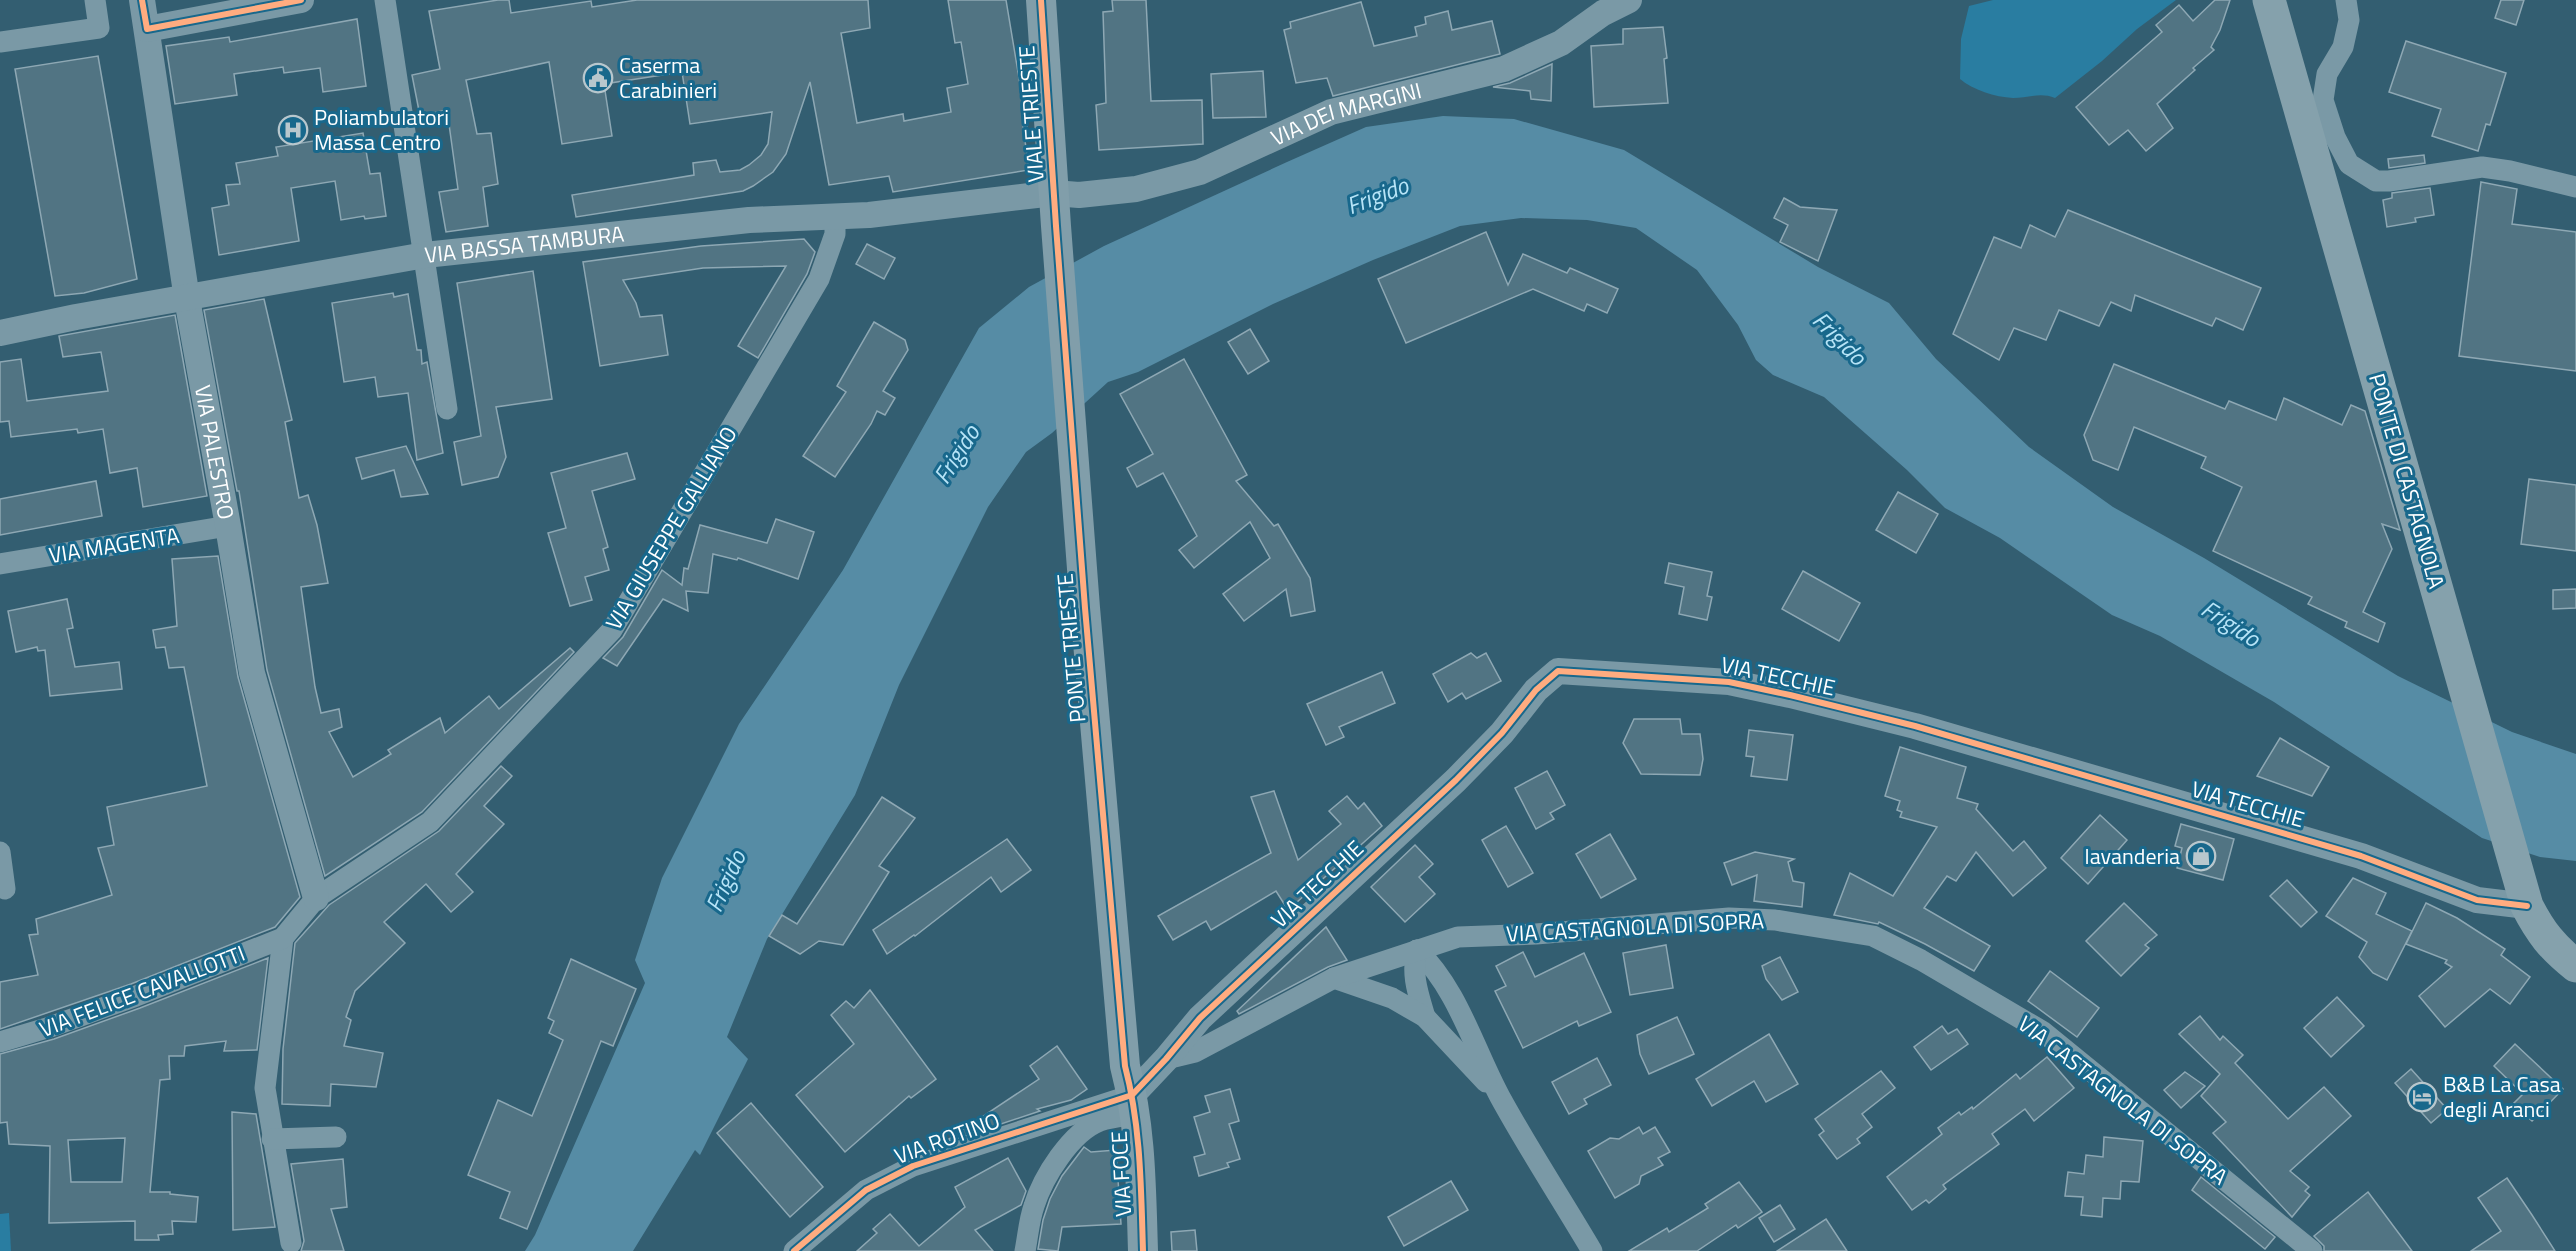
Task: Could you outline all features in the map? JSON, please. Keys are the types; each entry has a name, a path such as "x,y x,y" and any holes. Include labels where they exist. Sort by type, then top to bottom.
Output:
{"main road":[{"name":"VIALE TRIESTE","path":"1041,0 1056,226"},
{"name":"PONTE DI CASTAGNOLA","path":"2269,0 2525,898 2542,934 2576,966"},
{"name":"PONTE TRIESTE","path":"1056,226 1087,632 1125,1066 1134,1105"},
{"name":"VIA FOCE","path":"1134,1105 1143,1251"}],"street":[{"path":"0,42 99,28 95,0"},
{"name":"VIA PALESTRO","path":"142,0 187,298 252,673 316,898"},
{"path":"147,29 301,0"},
{"path":"385,0 447,409"},
{"name":"VIA DEI MARGINI","path":"1054,194 1079,195 1136,189 1200,172 1331,112 1504,69 1561,43 1601,7 1629,0"},
{"path":"2346,0 2349,20 2343,47 2327,74 2323,100 2335,137 2349,164 2376,181 2482,167 2510,171 2576,187"},
{"name":"VIA BASSA TAMBURA","path":"0,333 76,317 424,255 749,220 869,215 1054,194"},
{"name":"VIA GIUSEPPE GALLIANO","path":"283,938 316,898 430,822 612,630 819,279 835,234 835,216"},
{"name":"VIA MAGENTA","path":"0,564 228,526"},
{"name":"VIA TECCHIE","path":"1134,1105 1166,1059 1200,1018 1456,780 1502,733 1536,690 1558,671 1729,682 1790,695 1926,730 2361,856 2477,900 2525,898"},
{"path":"0,852 5,889"},
{"name":"VIA CASTAGNOLA DI SOPRA","path":"1166,1059 1195,1052 1334,978 1458,937 1536,934 1729,918 1775,920 1873,936 1921,960 2042,1031 2312,1251"},
{"path":"283,938 265,1088 291,1243"},
{"name":"VIA FELICE CAVALLOTTI","path":"0,1042 50,1027 136,996 283,938"},
{"path":"1417,950 1414,983 1425,1017"},
{"path":"1417,950 1430,962 1463,1019 1500,1096 1592,1251"},
{"path":"1334,978 1392,998 1425,1017 1500,1096"},
{"path":"1025,1251 1033,1206 1046,1178 1073,1139 1082,1130 1134,1105"},
{"name":"VIA ROTINO","path":"794,1251 866,1190 913,1166 1134,1105"},
{"path":"272,1139 336,1137"}],"shaded area":[{"path":"1993,0 2176,0 2137,29 2102,61 2055,98 2039,95 2013,98 1985,92 1960,79 1961,39 1969,6"},
{"path":"9,1213 11,1251 0,1251 0,1214"}],"water":[{"name":"Frigido","path":"1443,116 1514,119 1624,150 1818,267 1889,303 1936,359 2029,447 2113,507 2204,558 2398,676 2512,732 2576,754 2576,861 2540,857 2482,838 2274,702 2160,636 2112,615 2000,538 1945,508 1907,470 1824,397 1773,375 1756,360 1738,325 1697,270 1636,228 1587,220 1521,218 1460,226 1373,260 1273,304 1138,372 1108,382 1052,433 1026,452 988,507 899,685 855,795 767,939 727,1037 748,1059 700,1155 695,1150 633,1251 525,1251 535,1235 645,983 635,960 662,878 739,724 843,570 979,328 1029,287 1104,246 1287,162 1366,127"}],"building":[{"path":"509,0 511,13 591,1 592,7 637,0 868,0 870,28 841,33 857,123 903,114 904,121 951,112 947,88 968,84 961,42 955,43 948,0 1006,0 1027,126 1023,126 1029,170 893,192 889,176 829,185 810,82 786,154 773,172 753,186 743,191 576,217 572,195 694,175 693,163 716,160 720,172 740,170 761,155 768,144 772,112 690,124 682,72 604,84 612,136 562,144 549,62 466,80 477,134 491,133 498,184 483,187 488,226 446,232 439,192 458,189 447,110 420,116 412,75 440,69 429,11"},
{"path":"1112,0 1146,0 1151,101 1202,100 1203,144 1099,150 1096,105 1106,103 1103,12 1113,11"},
{"path":"2215,0 2230,0 2220,30 2211,47 2214,50 2157,104 2173,128 2146,151 2128,130 2109,145 2076,107 2162,32 2156,25 2179,5 2193,21"},
{"path":"2501,0 2524,0 2516,25 2495,18"},
{"path":"1361,2 1374,46 1417,36 1415,27 1426,24 1425,17 1448,11 1452,30 1492,21 1500,54 1333,96 1327,78 1296,83 1284,30 1291,28 1290,22"},
{"path":"357,19 366,86 323,92 320,68 284,73 283,67 234,74 237,95 175,104 166,46 229,37 230,42"},
{"path":"1663,27 1667,58 1664,59 1668,103 1594,107 1591,46 1623,44 1623,29"},
{"path":"2406,41 2506,73 2490,125 2486,124 2478,151 2432,136 2441,109 2389,92"},
{"path":"98,56 137,279 84,293 55,296 15,69"},
{"path":"1552,64 1551,101 1531,99 1530,91 1493,87 1510,83"},
{"path":"1263,71 1266,117 1213,118 1211,74"},
{"path":"363,133 370,174 380,173 386,216 365,219 364,216 341,220 335,181 291,188 299,241 219,255 212,208 229,205 226,185 240,184 236,163 278,156 276,147"},
{"path":"2424,155 2425,163 2389,168 2388,159"},
{"path":"2481,182 2517,189 2512,224 2576,232 2576,371 2459,356"},
{"path":"2430,188 2434,215 2415,218 2416,222 2387,227 2383,200 2392,198 2392,193"},
{"path":"1784,198 1800,207 1837,210 1818,261 1780,242 1788,225 1774,218"},
{"path":"2068,210 2261,288 2243,330 2216,318 2212,326 2135,295 2131,311 2111,302 2099,326 2059,310 2046,340 2014,328 1999,360 1953,334 1994,237 2021,248 2030,225 2055,237"},
{"path":"1486,232 1508,285 1523,254 1567,273 1570,268 1618,289 1607,313 1587,304 1584,311 1533,289 1406,343 1378,279"},
{"path":"804,239 815,252 807,274 758,358 738,346 786,266 703,268 623,280 636,303 640,317 662,315 668,355 600,366 583,262 701,246"},
{"path":"867,244 895,258 884,279 856,264"},
{"path":"533,271 552,399 496,407 506,457 498,477 462,485 454,442 481,436 457,283"},
{"path":"393,293 394,297 408,294 417,350 421,350 422,364 427,362 443,453 417,460 408,393 378,397 375,377 344,382 332,303"},
{"path":"264,299 292,420 285,422 299,498 308,495 317,525 328,583 301,587 315,687 321,713 339,709 342,727 329,732 353,777 391,754 388,750 440,718 445,733 489,696 499,709 570,648 574,652 422,812 325,876 267,670 239,491 237,491 204,310"},
{"path":"175,315 207,496 143,507 137,468 110,473 103,429 78,433 77,429 11,437 9,421 0,422 0,362 21,359 27,401 108,391 101,352 63,357 59,336"},
{"path":"874,322 905,340 908,350 883,391 895,398 885,415 877,411 871,424 835,477 803,456 846,392 837,386"},
{"path":"1250,329 1269,361 1248,374 1228,342"},
{"path":"1184,359 1247,475 1236,481 1274,526 1278,524 1310,578 1315,611 1291,616 1286,589 1244,621 1223,594 1270,558 1250,522 1194,568 1179,550 1197,536 1163,473 1137,487 1127,468 1153,454 1120,394"},
{"path":"2114,364 2225,409 2229,401 2276,420 2284,398 2342,425 2351,405 2365,411 2400,530 2382,524 2392,549 2363,612 2385,623 2378,642 2345,627 2347,622 2308,604 2312,597 2213,551 2242,487 2201,468 2206,457 2134,427 2118,470 2093,460 2084,435"},
{"path":"406,446 428,494 401,497 394,470 362,479 356,458"},
{"path":"627,453 635,479 592,491 608,547 603,549 609,570 585,577 592,600 570,606 548,533 566,528 551,473"},
{"path":"2529,479 2576,485 2576,551 2521,544"},
{"path":"96,481 102,516 0,535 0,499"},
{"path":"1898,492 1938,514 1916,553 1876,530"},
{"path":"776,519 814,532 798,579 738,558 737,560 713,554 708,593 686,591 688,611 663,599 617,666 603,658 623,637 662,570 682,585 684,568 688,569 700,525 767,543"},
{"path":"218,556 238,677 300,897 275,927 131,984 0,1029 0,982 38,975 29,935 38,934 36,919 112,895 98,848 114,845 107,807 207,786 184,667 169,668 165,647 156,648 153,630 177,626 172,559"},
{"path":"1669,563 1712,572 1707,596 1712,597 1707,620 1679,614 1684,587 1665,583"},
{"path":"1803,571 1860,603 1839,641 1782,609"},
{"path":"2576,589 2576,608 2553,609 2553,590"},
{"path":"67,599 73,628 67,629 75,667 119,662 122,689 50,696 45,650 38,651 37,647 16,652 8,611"},
{"path":"1471,653 1477,658 1486,653 1501,681 1466,699 1462,693 1448,702 1433,674"},
{"path":"1382,672 1395,703 1339,727 1344,737 1326,745 1307,704"},
{"path":"1634,719 1680,719 1682,734 1700,734 1703,759 1700,775 1641,774 1623,743"},
{"path":"1749,730 1793,735 1787,780 1751,776 1754,757 1746,756"},
{"path":"2280,738 2329,767 2312,796 2257,776"},
{"path":"1900,747 1966,767 1957,798 1978,804 1976,809 2013,851 2024,841 2046,868 2013,896 1976,852 1956,881 1947,876 1924,908 1990,946 1974,971 1879,922 1878,924 1834,915 1850,873 1893,896 1937,827 1900,817 1902,812 1897,810 1900,801 1885,796"},
{"path":"501,766 512,776 484,806 504,824 456,874 473,892 451,912 426,884 384,922 405,943 355,991 346,1017 351,1020 344,1046 383,1053 376,1087 331,1084 330,1106 282,1104 283,1049 295,943 329,905 439,831"},
{"path":"1547,771 1565,805 1550,813 1554,819 1536,829 1515,788"},
{"path":"1274,791 1298,860 1341,824 1329,811 1347,796 1358,809 1364,803 1382,826 1288,910 1276,891 1211,930 1206,921 1173,940 1158,916 1271,853 1251,797"},
{"path":"882,797 915,818 879,866 889,872 843,945 819,941 800,954 769,936 782,915 797,924"},
{"path":"2100,815 2127,840 2088,884 2061,858"},
{"path":"2181,824 2234,839 2223,880 2177,868 2182,848 2175,846"},
{"path":"1506,826 1533,873 1508,887 1482,840"},
{"path":"1610,834 1636,879 1601,898 1576,854"},
{"path":"1007,839 1031,870 1001,892 991,877 915,936 887,954 873,930"},
{"path":"1415,845 1433,864 1419,877 1435,894 1405,922 1371,887"},
{"path":"1755,852 1794,859 1788,862 1793,881 1804,883 1802,907 1754,901 1757,875 1732,885 1724,863"},
{"path":"2353,878 2386,893 2376,914 2412,931 2387,980 2373,973 2359,957 2367,942 2326,916"},
{"path":"2287,880 2317,912 2301,927 2270,896"},
{"path":"2124,903 2157,935 2145,945 2149,948 2121,976 2086,941"},
{"path":"2426,903 2457,918 2505,949 2501,955 2530,977 2510,1004 2490,989 2445,1027 2419,996 2452,967 2445,963 2447,960 2406,944"},
{"path":"1326,927 1347,960 1328,967 1239,1014 1237,1011"},
{"path":"1666,945 1673,988 1630,995 1623,953"},
{"path":"1523,952 1535,977 1584,953 1611,1012 1579,1026 1577,1021 1523,1048 1495,991 1506,986 1496,966"},
{"path":"1780,957 1798,992 1782,1000 1766,979 1762,966"},
{"path":"268,958 257,1050 224,1051 226,1041 185,1046 184,1056 169,1056 170,1079 160,1080 150,1192 170,1192 170,1194 198,1197 196,1222 172,1221 173,1234 158,1235 159,1240 135,1240 135,1221 49,1223 50,1146 9,1144 7,1122 0,1123 0,1054 54,1039","holes":["125,1138 122,1182 71,1182 68,1140"]},
{"path":"571,959 636,989 613,1046 601,1041 527,1229 500,1218 510,1192 468,1175 498,1100 532,1116 563,1040 549,1033 554,1021 548,1018"},
{"path":"2050,971 2099,1008 2077,1037 2028,1001"},
{"path":"870,990 936,1079 911,1098 909,1096 845,1152 796,1095 854,1044 831,1015 846,1001 854,1008"},
{"path":"2337,997 2364,1026 2331,1057 2304,1028"},
{"path":"2200,1016 2220,1040 2223,1036 2243,1055 2235,1063 2288,1119 2324,1087 2351,1116 2290,1171 2309,1187 2305,1191 2310,1195 2292,1217 2213,1133 2226,1122 2201,1096 2220,1074 2179,1034"},
{"path":"1677,1017 1694,1054 1649,1074 1640,1054 1637,1035"},
{"path":"1942,1026 1948,1034 1957,1029 1968,1044 1931,1070 1914,1047"},
{"path":"1769,1034 1798,1084 1766,1102 1754,1081 1712,1106 1696,1079"},
{"path":"2515,1044 2563,1089 2532,1121 2513,1104 2523,1094 2494,1066"},
{"path":"1057,1046 1087,1089 1071,1100 1037,1109 1040,1111 950,1141 949,1139 1039,1079 1030,1066"},
{"path":"2047,1057 2074,1088 2034,1121 2025,1109 1992,1134 1999,1144 1943,1185 1946,1189 1929,1203 1926,1200 1912,1210 1887,1177 1942,1134 1938,1128 1959,1112 1961,1115 1972,1107 1973,1109 2016,1074 2020,1079"},
{"path":"1597,1058 1611,1085 1584,1099 1587,1104 1569,1114 1552,1082"},
{"path":"2411,1069 2447,1109 2431,1123 2395,1083"},
{"path":"1881,1071 1895,1088 1862,1114 1872,1127 1857,1139 1860,1143 1837,1159 1819,1135 1824,1131 1815,1119"},
{"path":"2185,1072 2205,1086 2181,1108 2164,1090"},
{"path":"1230,1089 1239,1121 1229,1124 1240,1159 1227,1163 1229,1167 1199,1176 1194,1157 1205,1154 1194,1117 1210,1112 1205,1096"},
{"path":"751,1103 823,1187 790,1217 717,1133"},
{"path":"232,1112 256,1114 275,1227 233,1230"},
{"path":"1639,1127 1643,1134 1655,1127 1670,1152 1658,1158 1663,1165 1641,1176 1639,1184 1615,1198 1588,1151 1610,1138 1619,1139"},
{"path":"2104,1137 2143,1141 2139,1182 2121,1181 2120,1199 2103,1198 2102,1217 2081,1215 2083,1197 2065,1196 2068,1172 2084,1174 2086,1155 2103,1157"},
{"path":"1084,1147 1091,1152 1116,1150 1121,1224 1062,1227 1058,1251 1038,1249 1043,1220 1050,1199 1062,1176"},
{"path":"1008,1158 1026,1191 1021,1205 975,1230 993,1251 857,1251 877,1233 873,1229 890,1214 919,1246 965,1207 955,1187"},
{"path":"343,1159 347,1207 331,1209 344,1251 301,1251 304,1241 291,1164"},
{"path":"2201,1177 2275,1237 2265,1249 2192,1190"},
{"path":"2507,1178 2555,1251 2471,1251 2501,1231 2478,1198"},
{"path":"1451,1181 1468,1210 1404,1246 1388,1217"},
{"path":"1739,1182 1762,1212 1738,1228 1736,1225 1697,1251 1629,1251 1667,1228 1669,1232 1708,1208 1705,1204"},
{"path":"2368,1192 2412,1251 2324,1251 2324,1246 2314,1236"},
{"path":"1780,1205 1795,1229 1774,1242 1759,1218"},
{"path":"1826,1219 1847,1251 1777,1251"},
{"path":"1195,1230 1197,1251 1172,1251 1171,1232"}],"cycle path":[{"path":"142,0 147,29 301,0"},
{"path":"1041,0 1085,608 1125,1066 1137,1135 1143,1251"},
{"path":"794,1251 866,1190 913,1166 1132,1095 1200,1018 1456,780 1502,733 1536,690 1558,671 1729,682 1790,695 1915,726 2361,856 2477,900 2527,906"}],"place":[{"name":"Caserma Carabinieri","path":"598,78"},
{"name":"Poliambulatori Massa Centro","path":"293,130"},
{"name":"lavanderia","path":"2201,856"},
{"name":"B&B La Casa degli Aranci","path":"2422,1097"}]}
